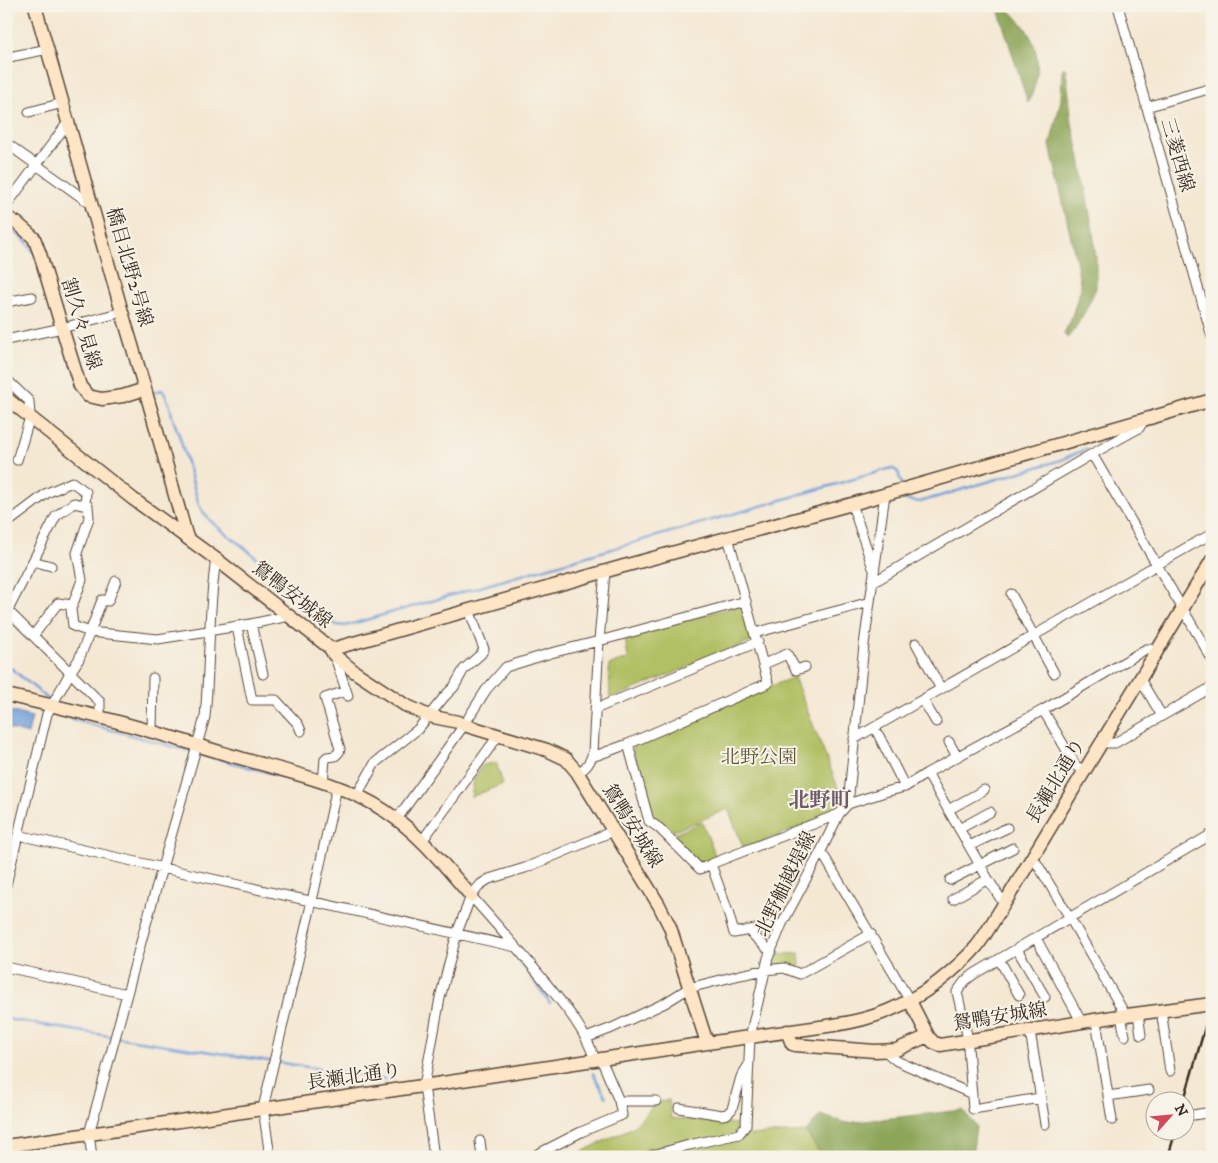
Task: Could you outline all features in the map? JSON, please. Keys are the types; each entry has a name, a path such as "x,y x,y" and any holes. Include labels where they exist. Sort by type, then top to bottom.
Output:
{"street":[{"name":"橋目北野2号線","path":"35,6 122,312 146,389 187,538"},
{"name":"三菱西線","path":"1118,6 1146,107 1208,310 1212,338"},
{"path":"9,57 48,49"},
{"path":"1146,107 1212,88"},
{"path":"29,112 63,102"},
{"path":"6,206 69,122"},
{"path":"6,142 92,204"},
{"name":"割久々見線","path":"6,217 17,223 34,238 80,386 88,396 102,399 123,396 146,389"},
{"path":"6,302 32,297"},
{"path":"6,340 122,312"},
{"path":"6,379 29,401 30,417 17,460"},
{"name":"鴛鴨安城線","path":"6,398 133,499 216,559 289,616 356,672 406,705 429,716 458,722 547,750 566,759 578,772 670,927 707,1043"},
{"path":"323,783 325,759 335,756 340,749 326,698 347,694 333,652 336,648 728,537 852,504 1212,400"},
{"path":"872,583 1139,428 1144,420"},
{"path":"1092,454 1212,659"},
{"path":"6,524 47,493 72,482 86,492 85,505"},
{"path":"885,494 872,583 848,804 905,787 1146,650 1156,652"},
{"path":"98,717 100,702 7,609 56,516 74,503 88,506 89,518 77,553 82,580 70,609 73,626 90,632 158,639 289,616"},
{"path":"852,504 874,572"},
{"path":"854,740 1212,534"},
{"path":"592,757 628,744 768,683 728,537"},
{"path":"92,1157 89,1134 205,717 216,559"},
{"path":"33,561 51,566"},
{"name":"長瀬北通り","path":"910,1001 962,963 977,945 1004,904 1211,562"},
{"path":"578,772 583,771 587,767 593,752 605,572"},
{"path":"6,885 47,714 79,659 102,600 108,601 116,581"},
{"path":"1011,594 1054,673"},
{"path":"397,819 464,725 486,690 506,666 746,601"},
{"path":"595,709 756,638 870,602"},
{"path":"33,636 58,603 72,605"},
{"path":"357,795 375,762 418,730 454,687 464,669 481,654 484,649 469,610"},
{"path":"251,624 263,674"},
{"path":"237,626 252,700 276,700 298,724 301,731"},
{"path":"916,643 941,689"},
{"path":"764,664 787,654 796,670 805,667"},
{"path":"152,731 153,678"},
{"path":"1140,679 1162,716"},
{"path":"1102,742 1115,743 1212,687"},
{"path":"6,695 152,731 337,787 357,795 397,819 422,841 516,947 558,998 586,1038 619,1101 622,1115 581,1132 532,1157"},
{"path":"923,700 936,722"},
{"path":"1042,710 1076,766 1084,770"},
{"path":"875,728 905,787"},
{"path":"422,841 498,736"},
{"path":"949,742 957,757"},
{"path":"628,744 650,821 700,869 839,814"},
{"path":"927,773 979,865 1004,904"},
{"path":"270,1157 263,1108 337,787"},
{"path":"948,810 984,790"},
{"name":"北野舳越堤線","path":"646,1157 688,1144 739,1134 746,1126 750,1037 765,970 782,924 839,814 848,804"},
{"path":"958,829 990,812"},
{"path":"969,846 1007,828"},
{"path":"434,1157 424,1086 440,998 457,933 471,896 481,884 489,879 525,868 613,831"},
{"path":"1040,1098 973,1109 967,1035 957,992 965,981 999,959 1212,834"},
{"path":"18,835 516,947"},
{"path":"950,880 1013,848"},
{"path":"707,1043 853,1022 884,1013 910,1001 821,851"},
{"path":"1032,858 1142,1035"},
{"path":"711,864 734,933 782,924"},
{"path":"953,899 988,879"},
{"path":"748,930 771,952"},
{"path":"586,1038 665,1003 689,988 740,974 765,970 784,968 800,974 871,934"},
{"path":"1036,938 1082,1023"},
{"path":"1017,949 1045,998"},
{"path":"999,959 1020,995"},
{"path":"6,967 127,994"},
{"name":"鴛鴨安城線","path":"910,1001 932,1042 940,1045 1161,1010 1212,1004"},
{"path":"1161,1010 1170,1071"},
{"path":"1125,1036 1128,1015"},
{"path":"1096,1021 1112,1120"},
{"path":"787,1031 794,1045 868,1050 896,1050 928,1036"},
{"path":"1030,1031 1045,1124"},
{"name":"長瀬北通り","path":"6,1146 707,1043"},
{"path":"885,1050 897,1061 972,1094"},
{"path":"679,1108 722,1115 727,1114 732,1109 741,1077 749,1063"},
{"path":"1108,1096 1146,1090"},
{"path":"619,1101 656,1101"},
{"path":"1196,1115 1212,1112"},
{"path":"480,1141 482,1157"}],"green space":[{"path":"997,6 1005,8 1014,15 1031,37 1035,47 1037,58 1036,80 1028,103"},
{"path":"1064,67 1096,259 1096,288 1086,310 1067,338 1064,333 1070,322 1081,288 1050,145 1061,100 1062,70"},
{"path":"744,604 755,640 610,699 609,665 628,659 625,637"},
{"name":"北野公園","path":"794,677 843,800 843,806 837,812 744,849 728,809 669,833 652,819 631,742"},
{"path":"496,762 503,784 471,797 474,780 481,766"},
{"path":"702,822 717,860 701,866 670,836"},
{"path":"799,953 800,966 768,972 773,955"},
{"path":"669,1100 671,1118 746,1125 734,1136 806,1132 823,1157 571,1157 633,1127 657,1102"},
{"path":"963,1110 976,1126 972,1157 823,1157 806,1132 820,1115 846,1123"}],"water":[{"path":"6,710 32,717 28,734 6,728"}],"waterway":[{"path":"6,228 22,237 33,252"},
{"path":"150,393 162,390 164,392 180,438 199,505 207,517 327,620 337,625 345,626 892,468 898,472 902,486"},
{"path":"904,494 906,500 920,502 1061,460 1086,449"},
{"path":"6,664 48,699"},
{"path":"66,714 71,719 300,781"},
{"path":"512,950 550,1003"},
{"path":"6,1019 385,1079"},
{"path":"593,1073 606,1097"}],"railway":[{"path":"1187,1090 1212,1003"},
{"path":"1168,1157 1173,1140"}],"district":[{"name":"北野町","path":"820,801"}]}
